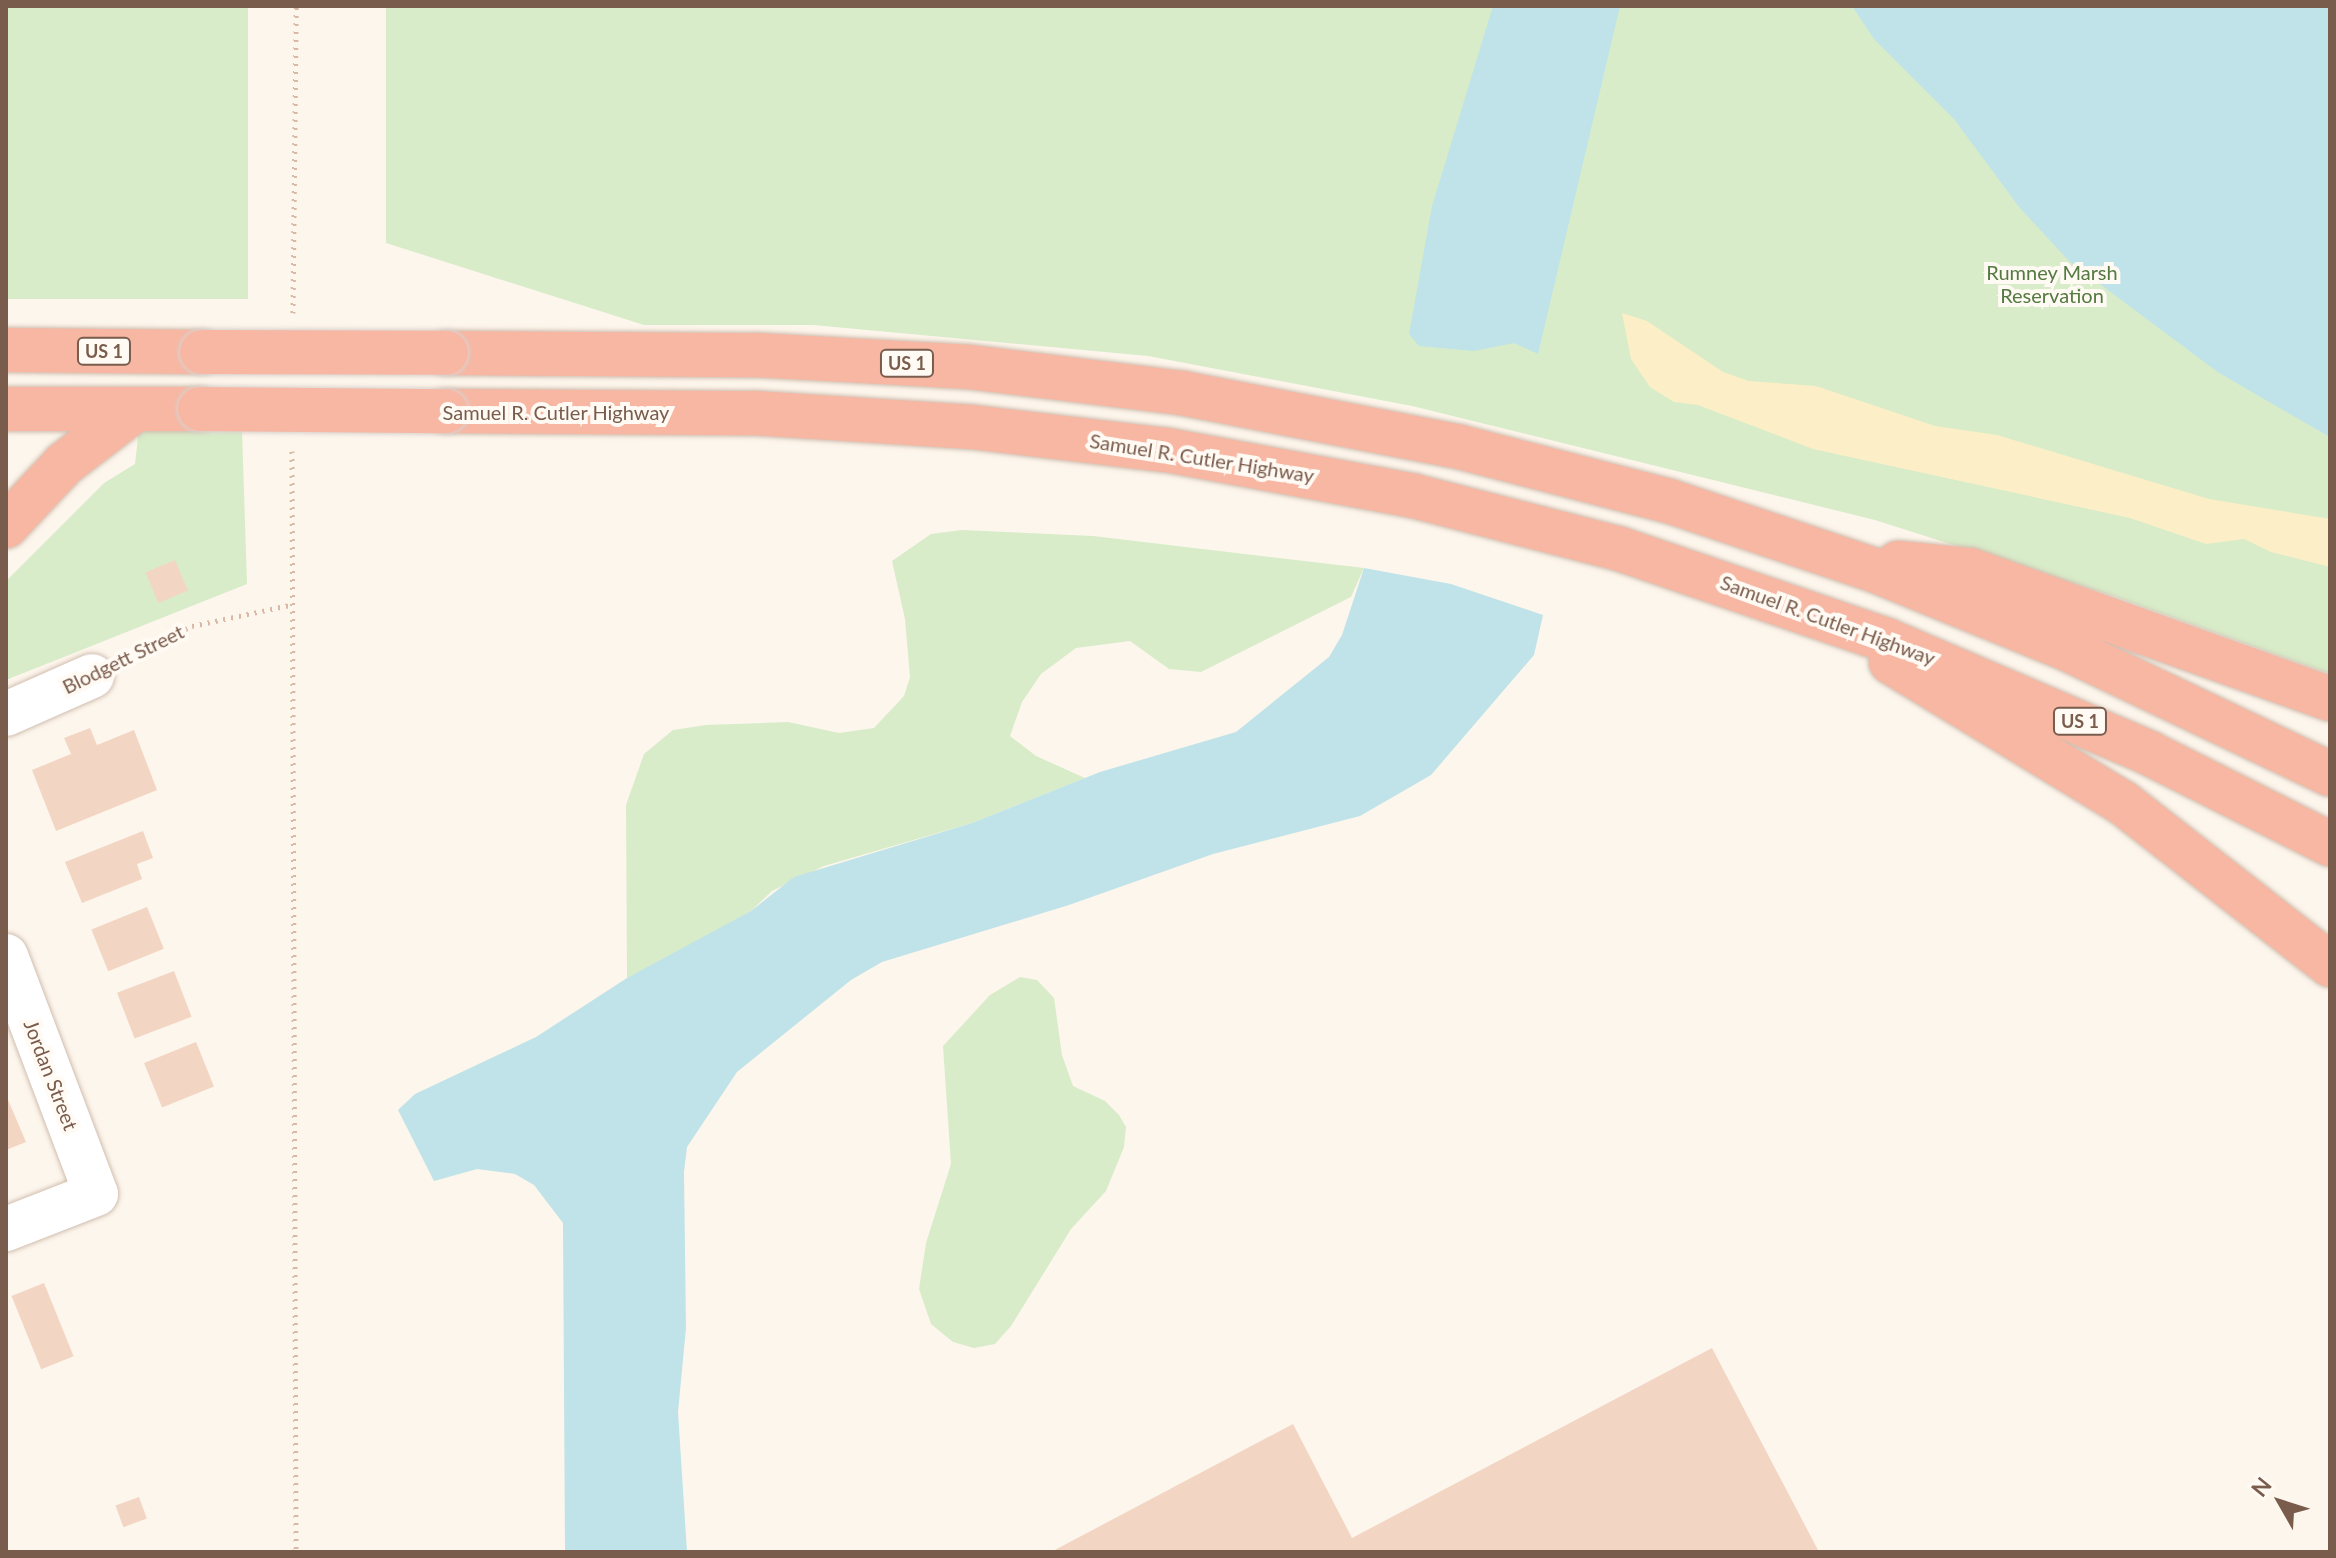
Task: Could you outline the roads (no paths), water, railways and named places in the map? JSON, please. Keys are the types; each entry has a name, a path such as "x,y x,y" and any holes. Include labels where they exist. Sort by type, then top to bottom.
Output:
{"highway":[{"name":"US 1","path":"6,350 756,355 970,367 1182,393 1364,426 1578,476 1840,558 2072,651 2330,774"},
{"name":"Samuel R. Cutler Highway","path":"6,409 754,413 913,422 1073,436 1353,483 1563,534 1822,616 2072,718 2330,844"},
{"path":"6,526 64,464 133,411"},
{"path":"1840,558 1970,570 2330,699"},
{"path":"1822,616 1938,693 2123,803 2330,965"}],"street":[{"name":"Blodgett Street","path":"6,714 92,676"},
{"name":"Jordan Street","path":"6,956 96,1194 6,1229"}],"water":[{"path":"1493,6 1620,6 1538,354 1514,343 1474,351 1419,346 1409,334 1432,206"},
{"path":"1852,6 2330,6 2330,437 2219,373 2069,261 2019,207 1954,119 1874,39"},
{"path":"1364,568 1451,584 1543,615 1534,655 1431,775 1360,816 1213,854 1069,905 882,962 851,980 737,1072 687,1147 684,1172 686,1328 678,1412 687,1552 565,1552 563,1223 534,1185 515,1174 477,1169 434,1181 398,1110 415,1094 536,1037 627,978 751,911 794,877 972,823 1100,772 1236,732 1329,657 1342,635"}],"park label":[{"name":"Rumney Marsh Reservation","path":"2052,284"}]}
